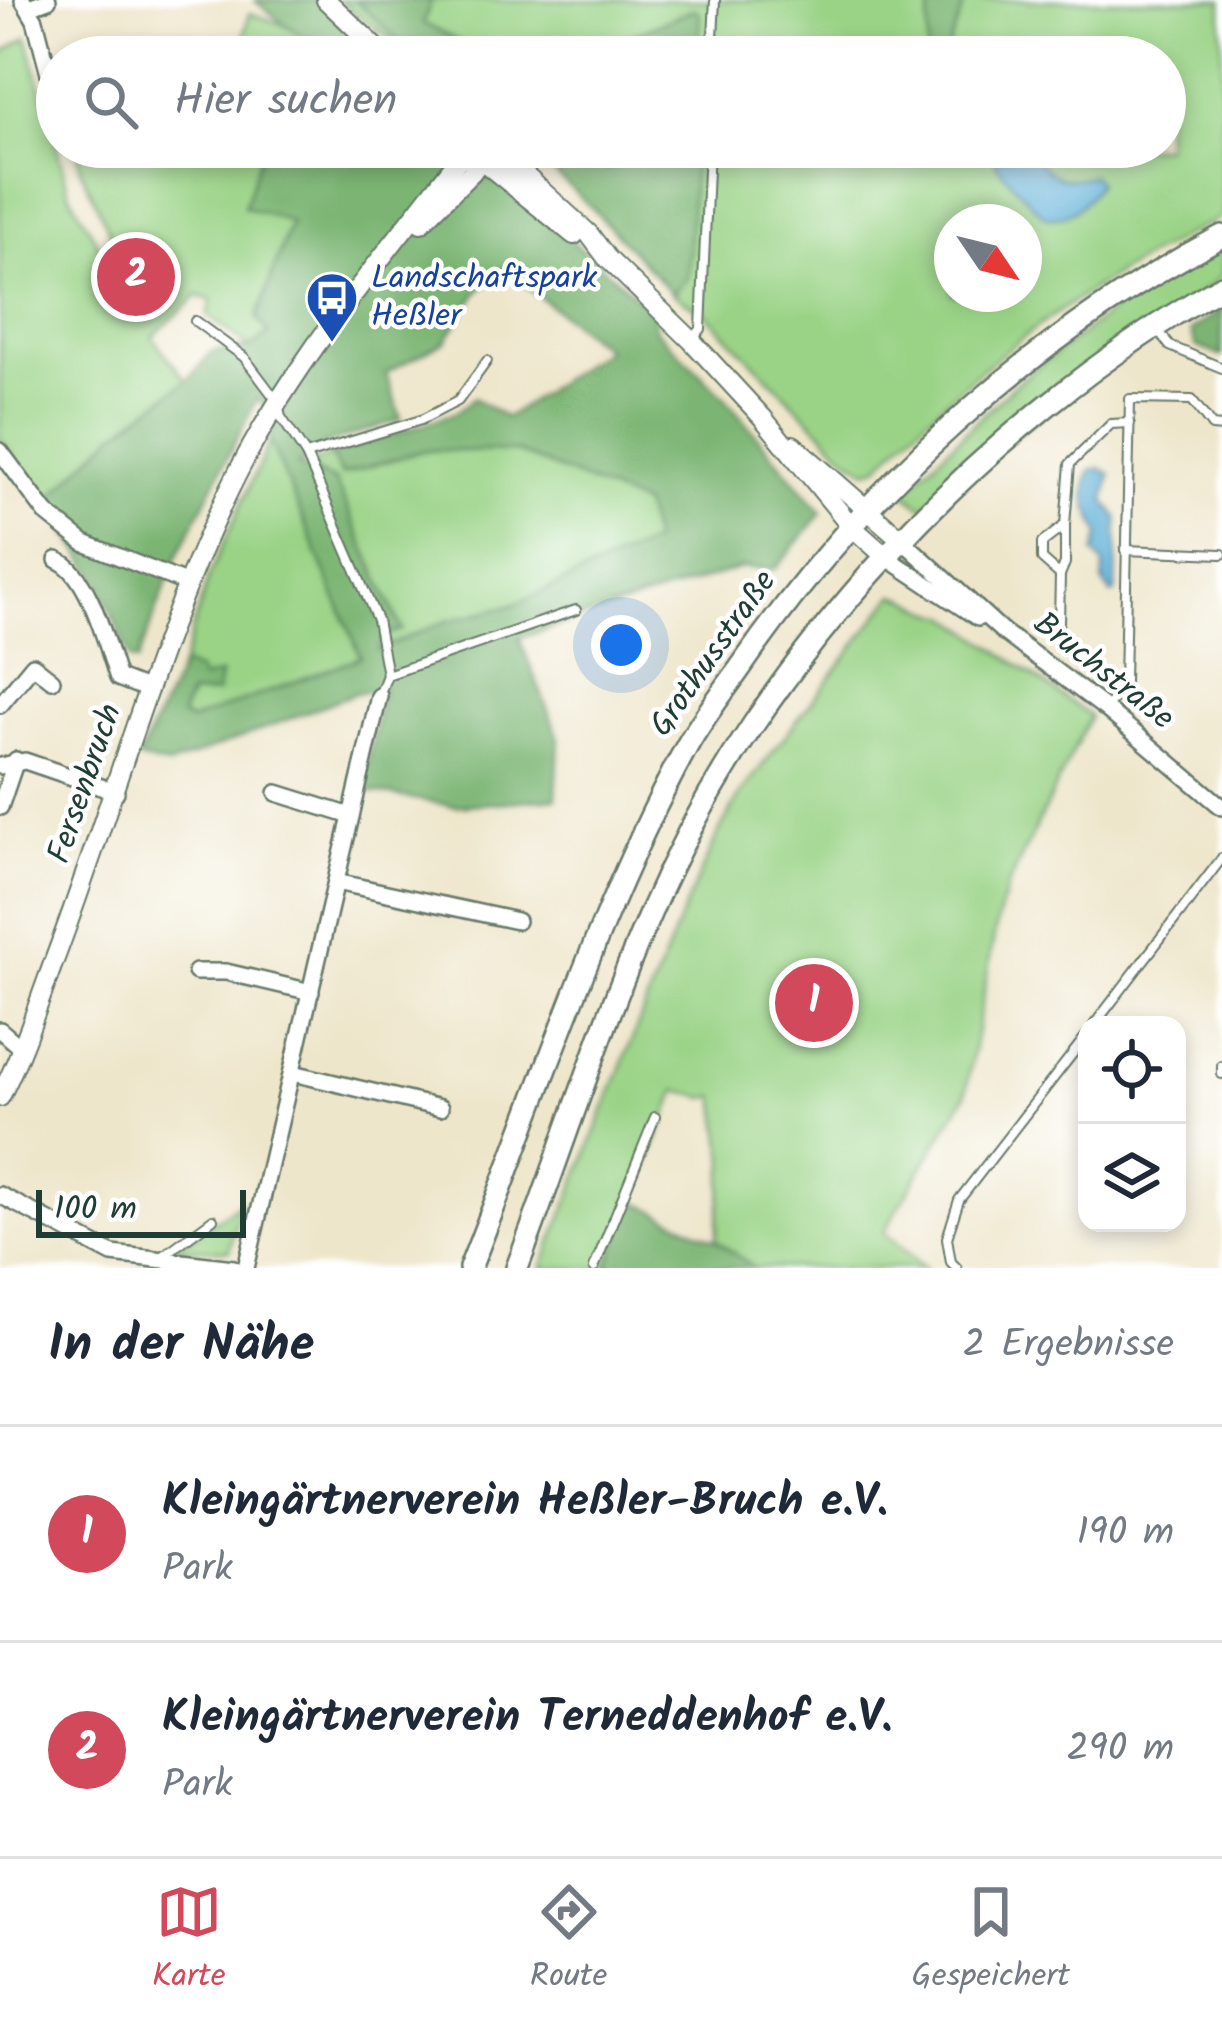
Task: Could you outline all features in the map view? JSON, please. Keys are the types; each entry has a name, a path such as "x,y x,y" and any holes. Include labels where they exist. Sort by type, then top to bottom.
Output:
{"main road":[{"name":"Grothusstraße","path":"470,1268 618,889 688,743 778,613 859,518 962,418 1056,338 1104,304 1222,236"},
{"path":"518,1268 663,886 719,781 800,662 902,540 1023,426 1155,326 1222,286"}],"street":[{"path":"36,36 26,4 48,0"},
{"path":"326,0 364,36"},
{"name":"Fersenbruch","path":"0,1097 116,792 188,584 229,490 277,401 340,308 465,168"},
{"path":"502,168 608,258 692,340 859,518 886,557"},
{"path":"0,451 46,513 84,543 188,584"},
{"path":"859,518 902,540"},
{"name":"Bruchstraße","path":"902,540 1002,631 1106,709 1222,807"},
{"name":"Bruchstraße","path":"886,557 945,599 1002,631"},
{"name":"Fersenbruch","path":"58,560 82,584 118,678 149,690"},
{"path":"0,705 33,665 52,680"},
{"path":"246,1268 379,696"},
{"path":"0,807 8,763 116,792"},
{"path":"277,793 351,816"},
{"path":"336,882 517,921"},
{"path":"196,972 226,972 311,992"},
{"path":"0,1030 21,1048"},
{"path":"292,1073 440,1108"},
{"path":"0,1196 107,1261 157,1260 234,1268"}],"lane":[{"path":"713,36 715,0"},
{"path":"692,340 701,329 708,168"},
{"path":"195,321 244,357 277,401 281,418 306,455 377,620 387,675 379,696"},
{"path":"1155,326 1170,346 1222,368"},
{"path":"306,455 421,421 458,401 487,361"},
{"path":"1106,709 1124,682 1130,398 1192,400 1212,426 1222,427"},
{"path":"1059,622 1070,464 1111,424 1130,423"},
{"path":"1060,575 1042,559 1042,544 1065,525"},
{"path":"1125,550 1222,554"},
{"path":"387,675 576,610"},
{"path":"1101,1016 1222,858"},
{"path":"957,1268 951,1262 947,1238 959,1199 1078,1047"},
{"path":"594,1268 655,1117"},
{"path":"157,1260 212,1219"}],"green space":[{"path":"255,0 316,0 354,36 303,36"},
{"path":"339,0 1222,0 1222,217 1128,268 1038,326 955,393 878,467 867,470 846,456 706,314 673,294 549,168 1186,168 1186,36 386,36"},
{"path":"355,0 432,0 423,23 448,36 394,36"},
{"path":"930,0 966,0 953,36 928,36"},
{"path":"695,9 700,13 699,36 629,36"},
{"path":"250,13 305,36 244,36"},
{"path":"27,37 36,70 36,168 62,168 69,192 104,255 111,235 80,168 257,168 245,207 291,221 257,319 270,333 250,348 208,316 212,300 198,296 152,337 187,381 117,432 47,501 0,438 0,55"},
{"path":"256,168 487,168 653,310 656,330 725,398 822,513 775,569 741,568 519,638 559,738 556,798 454,806 363,790 382,689 355,693 168,766 138,759 182,665 198,672 201,679 220,675 217,693 189,695 181,716 190,721 361,657 270,441 276,415 257,399 176,559 137,662 130,660 100,583 47,502 117,432 187,381 212,352 250,348 269,333 257,319 291,222 244,207","holes":["503,268 606,349 506,418 474,398 455,413 331,456 341,475 425,450 518,452 643,505 653,542 513,605 444,622 378,650 384,636 402,630 335,481 298,465 323,445 401,419 386,373 445,341 478,292"]},
{"path":"549,168 693,168 689,266 687,278 673,294"},
{"path":"1222,247 1222,276 922,507 903,492 1016,383 1109,313"},
{"path":"1222,309 1222,356 1196,346 1191,331"},
{"path":"270,441 361,657 190,721 180,716 200,679 198,672 182,665 209,576"},
{"path":"425,450 517,452 643,505 653,542 513,605 444,622 389,646 384,636 401,629 335,482 317,474 312,462 331,456 342,475"},
{"path":"894,595 948,615 1090,716 1008,885 997,920 965,1096 884,1232 924,1268 754,1268 716,1240 725,1161 716,1096 705,1098 677,1090 607,1268 542,1268 678,923 719,832 741,793"},
{"path":"633,1200 716,1240 754,1268 607,1268"},
{"path":"241,1202 229,1251 175,1248"}],"water":[{"path":"1000,168 1045,168 1068,179 1093,175 1098,183 1077,209 1063,216 1046,217 1042,204 1033,204"},
{"path":"1100,468 1111,474 1105,501 1118,518 1116,592 1111,594 1103,583 1104,565 1094,553 1100,534 1086,495 1091,470"}],"place":[{"name":"Kleingärtnerverein Terneddenhof e.V.","path":"136,277"},
{"name":"Landschaftspark Heßler","path":"332,344"},
{"name":"Kleingärtnerverein Heßler-Bruch e.V.","path":"814,1003"}]}
